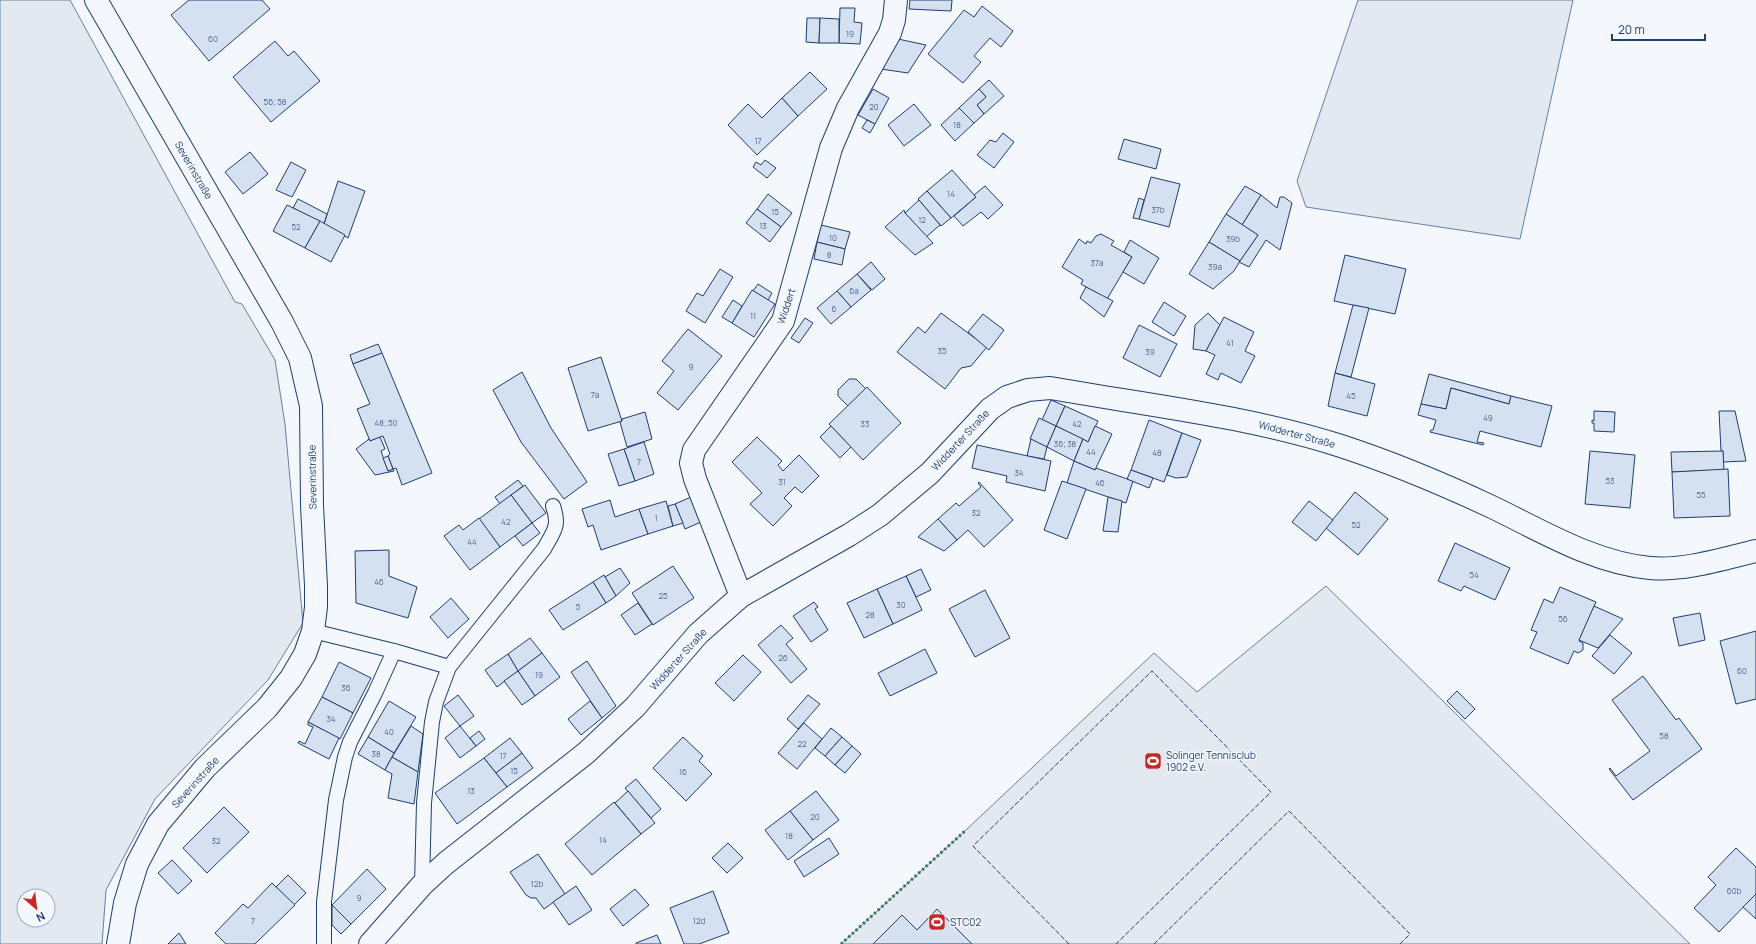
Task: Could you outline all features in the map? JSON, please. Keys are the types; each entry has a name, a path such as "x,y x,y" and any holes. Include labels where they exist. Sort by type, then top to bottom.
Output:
{"street":[{"name":"Severinstraße","path":"96,0 282,322 300,358 311,406 312,505 316,593 313,631 305,654 290,678 267,708 205,768 158,824 137,864 125,903 118,944"},
{"name":"Widdert","path":"741,596 695,479 691,463 694,450 782,321 831,148 848,108 890,33 894,20 896,0"},
{"name":"Widderter Straße","path":"370,944 422,885 446,863 586,753 635,707 698,634 741,596 849,535 880,515 930,473 990,408 1007,397 1028,390 1050,388 1272,426 1341,446 1410,471 1464,494 1582,550 1624,564 1652,568 1678,567 1756,551"}],"lane":[{"path":"422,885 424,803 432,722 436,702 448,667 544,549 554,530 557,518 553,506"},
{"path":"313,631 394,651 448,667"},
{"path":"324,944 324,902 336,800 345,757 350,742 394,651"}],"shaded area":[{"path":"0,0 70,0 235,302 242,304 275,360 285,424 303,623 268,680 155,799 106,890 102,944 0,944"},
{"path":"1358,0 1573,0 1520,239 1306,207 1297,181"},
{"path":"1326,586 1690,944 841,944 966,830 1154,653 1197,692"}],"building":[{"path":"189,0 262,0 270,9 209,61 171,15"},
{"path":"910,0 952,0 951,11 909,9"},
{"path":"982,6 1013,31 1001,47 990,38 974,56 981,62 963,83 928,54 964,10 974,17"},
{"path":"840,8 855,8 854,22 862,23 860,44 839,43"},
{"path":"807,18 820,18 819,43 806,42"},
{"path":"820,18 839,19 839,43 819,43"},
{"path":"898,39 926,45 908,73 881,69"},
{"path":"275,41 288,56 294,51 320,81 271,122 233,77"},
{"path":"810,72 827,89 798,116 782,98"},
{"path":"989,80 1004,96 984,114 977,105 986,97 979,89"},
{"path":"873,89 889,98 875,124 858,115"},
{"path":"979,89 986,97 977,105 984,114 974,123 959,108"},
{"path":"782,98 798,116 757,155 728,125 748,104 762,118"},
{"path":"914,104 931,125 904,146 888,125"},
{"path":"959,108 974,123 955,141 941,125"},
{"path":"867,120 875,124 870,133 862,128"},
{"path":"1003,133 1014,142 994,168 977,155 990,140 996,142"},
{"path":"1124,139 1161,149 1156,169 1118,159"},
{"path":"250,152 268,174 243,194 225,172"},
{"path":"765,160 776,168 767,178 753,167 756,162 761,165"},
{"path":"291,162 306,170 292,197 276,190"},
{"path":"952,170 976,197 951,218 927,191"},
{"path":"1151,177 1180,184 1169,227 1139,219"},
{"path":"338,181 365,191 348,238 324,224"},
{"path":"985,186 1003,205 988,219 981,212 963,226 954,216 976,197 974,195"},
{"path":"1245,186 1261,195 1242,225 1226,214"},
{"path":"927,191 951,218 941,226 918,199"},
{"path":"768,194 792,213 781,227 757,209"},
{"path":"1261,195 1277,208 1280,197 1284,197 1292,203 1280,250 1266,240 1249,267 1239,262 1258,235 1242,225"},
{"path":"1139,198 1144,200 1139,219 1133,218"},
{"path":"298,199 327,214 324,224 293,208"},
{"path":"919,200 940,225 926,237 905,213"},
{"path":"287,205 320,221 305,248 273,231"},
{"path":"757,209 781,227 770,242 746,223"},
{"path":"904,210 905,213 933,243 915,255 885,227"},
{"path":"1226,214 1258,235 1240,261 1209,242"},
{"path":"320,221 345,235 331,262 305,248"},
{"path":"821,225 850,232 845,249 817,242"},
{"path":"1101,234 1114,241 1111,245 1132,257 1107,299 1081,284 1083,280 1062,267 1079,239 1086,244 1087,241 1091,243 1096,236"},
{"path":"1130,240 1159,258 1144,284 1123,272 1132,257 1124,252"},
{"path":"817,242 845,249 842,265 814,259"},
{"path":"1209,242 1240,261 1234,271 1213,289 1189,274"},
{"path":"1345,255 1406,269 1395,314 1334,301"},
{"path":"871,262 885,279 872,290 857,274"},
{"path":"720,269 733,277 705,323 686,311 697,293 703,296"},
{"path":"857,274 871,290 851,307 837,291"},
{"path":"758,284 772,293 768,300 753,291"},
{"path":"1086,287 1113,301 1104,317 1080,298"},
{"path":"752,290 775,304 754,337 732,323"},
{"path":"837,291 851,307 831,324 817,308"},
{"path":"733,300 742,306 732,323 722,317"},
{"path":"1164,302 1186,316 1174,336 1152,322"},
{"path":"1353,305 1369,308 1351,377 1335,373"},
{"path":"941,313 987,347 971,366 961,368 945,389 897,352 918,327 925,333"},
{"path":"1208,313 1220,325 1206,351 1193,349 1195,325"},
{"path":"983,314 1004,330 989,350 968,332"},
{"path":"1224,317 1254,332 1245,351 1255,356 1241,383 1221,373 1218,380 1206,374 1215,355 1206,351"},
{"path":"805,318 813,323 799,343 791,338"},
{"path":"1139,325 1177,344 1160,377 1123,358"},
{"path":"688,329 722,356 678,410 657,393 674,371 662,361"},
{"path":"378,344 382,353 353,364 350,355"},
{"path":"382,353 432,473 402,485 396,468 393,469 388,456 390,454 383,436 370,441 357,409 370,404 353,364"},
{"path":"601,357 622,421 588,431 568,368"},
{"path":"522,372 551,428 587,482 564,499 521,442 493,390"},
{"path":"1335,373 1375,384 1367,416 1328,406"},
{"path":"1429,374 1511,396 1509,404 1451,388 1446,409 1421,404"},
{"path":"849,379 856,379 866,389 848,406 838,396 838,390"},
{"path":"867,387 901,423 863,460 829,424"},
{"path":"1451,388 1509,404 1511,396 1552,406 1541,447 1480,431 1477,442 1484,443 1483,445 1430,432 1433,430 1436,420 1418,415 1421,404 1446,409"},
{"path":"1051,400 1065,406 1056,426 1042,420"},
{"path":"1065,406 1098,421 1088,442 1056,426"},
{"path":"1594,411 1615,412 1614,432 1594,431 1594,423 1592,423 1592,420 1594,421"},
{"path":"1719,411 1735,411 1746,461 1723,462"},
{"path":"645,412 652,439 627,447 620,422 622,419"},
{"path":"1039,418 1056,426 1047,447 1030,439"},
{"path":"1149,420 1182,433 1164,482 1131,470"},
{"path":"831,426 851,447 840,458 820,437"},
{"path":"1056,426 1083,439 1074,461 1047,447"},
{"path":"1095,426 1112,434 1095,470 1074,461 1083,439 1088,442"},
{"path":"1182,433 1201,440 1187,477 1176,478 1167,475"},
{"path":"380,437 385,449 381,451 388,471 393,469 394,471 375,475 356,449 369,439 370,441"},
{"path":"757,437 782,461 778,465 783,471 799,455 819,476 802,493 795,487 784,498 792,506 773,526 750,504 762,493 732,462"},
{"path":"1031,439 1047,447 1044,459 1027,456"},
{"path":"644,442 654,474 635,481 624,449"},
{"path":"977,445 1051,461 1045,491 1006,482 1007,476 972,468"},
{"path":"624,449 635,481 619,486 608,454"},
{"path":"1590,451 1635,455 1630,508 1585,504"},
{"path":"1723,451 1724,470 1672,472 1671,452"},
{"path":"388,456 393,469 388,471 383,458"},
{"path":"1074,461 1095,470 1096,468 1133,481 1126,503 1067,483"},
{"path":"1728,469 1730,516 1674,518 1672,472"},
{"path":"1131,470 1153,478 1149,488 1127,479"},
{"path":"518,480 523,486 500,504 495,497"},
{"path":"1062,481 1086,489 1067,539 1044,530"},
{"path":"979,482 1013,520 984,547 968,530 957,540 938,519 956,503 959,506 981,487 978,483"},
{"path":"525,485 546,513 532,523 511,495"},
{"path":"1355,492 1388,519 1358,555 1326,528"},
{"path":"511,495 532,523 500,547 479,519"},
{"path":"691,497 701,522 685,529 675,504"},
{"path":"1108,497 1122,501 1118,532 1103,531"},
{"path":"610,500 615,517 639,509 648,534 601,550 593,525 588,527 582,509"},
{"path":"666,501 673,526 648,534 639,509"},
{"path":"1309,501 1333,520 1316,541 1292,522"},
{"path":"675,504 683,523 673,526 668,506"},
{"path":"479,518 500,547 470,570 444,536 459,525 463,530"},
{"path":"938,519 957,540 944,551 918,537"},
{"path":"532,523 540,533 523,546 515,536"},
{"path":"1455,543 1510,568 1495,600 1464,586 1461,591 1438,581"},
{"path":"389,550 389,576 417,587 408,618 356,603 355,551"},
{"path":"673,566 694,598 653,625 632,593"},
{"path":"620,568 630,583 616,596 605,577"},
{"path":"921,569 931,590 916,597 906,576"},
{"path":"604,575 616,596 606,603 593,582"},
{"path":"906,576 922,610 893,624 877,589"},
{"path":"593,582 606,603 563,630 549,610"},
{"path":"1560,587 1596,602 1579,641 1583,643 1583,650 1578,653 1574,651 1568,664 1530,648 1537,632 1531,630 1544,599 1553,603"},
{"path":"877,589 893,624 864,638 847,603"},
{"path":"985,590 1010,638 975,657 949,609"},
{"path":"451,598 469,619 448,638 430,617"},
{"path":"814,602 818,607 815,609 828,630 811,642 793,616"},
{"path":"638,603 652,624 635,635 621,615"},
{"path":"1594,606 1623,619 1598,648 1579,640"},
{"path":"1700,613 1705,640 1679,646 1673,618"},
{"path":"781,625 793,638 786,644 807,669 791,683 758,645"},
{"path":"1756,631 1756,699 1736,704 1720,641"},
{"path":"1610,635 1632,653 1614,674 1592,656"},
{"path":"530,638 542,653 518,671 508,654"},
{"path":"925,649 937,673 890,696 878,673"},
{"path":"542,653 560,677 535,696 518,671"},
{"path":"508,654 518,671 497,687 485,670"},
{"path":"743,655 761,672 734,701 715,683"},
{"path":"587,661 616,706 602,718 571,672"},
{"path":"339,662 371,678 353,713 322,697"},
{"path":"518,671 535,696 522,705 504,681"},
{"path":"1643,676 1676,720 1679,718 1702,749 1633,800 1609,769 1610,768 1616,776 1650,751 1612,700"},
{"path":"1457,691 1475,709 1465,719 1447,701"},
{"path":"458,695 474,716 460,726 444,706"},
{"path":"808,695 820,704 798,729 787,719"},
{"path":"322,697 353,713 340,739 308,722"},
{"path":"389,701 416,717 394,753 368,737"},
{"path":"590,701 602,718 581,735 568,719"},
{"path":"308,722 339,738 329,759 298,743 299,741 305,744 313,727 308,725"},
{"path":"804,723 822,739 797,769 778,753"},
{"path":"411,726 423,734 418,772 392,757"},
{"path":"460,726 476,746 460,758 445,738"},
{"path":"831,728 842,737 825,756 815,748"},
{"path":"479,731 485,739 476,746 470,738"},
{"path":"368,737 394,753 385,770 358,754"},
{"path":"683,737 703,756 699,761 712,774 686,801 653,768"},
{"path":"842,737 852,746 835,765 825,756"},
{"path":"510,738 522,753 496,773 484,758"},
{"path":"852,746 861,754 845,773 835,765"},
{"path":"522,753 533,768 507,787 496,773"},
{"path":"392,757 418,772 414,804 388,798 392,774 385,770"},
{"path":"484,758 507,787 457,824 435,793"},
{"path":"636,779 661,809 651,818 625,788"},
{"path":"628,791 655,823 641,834 615,803"},
{"path":"816,791 839,820 813,840 790,811"},
{"path":"614,802 641,834 592,875 565,844"},
{"path":"224,807 249,832 207,873 183,848"},
{"path":"790,811 813,840 788,860 765,830"},
{"path":"829,838 839,854 804,877 794,861"},
{"path":"728,843 743,858 727,873 712,858"},
{"path":"1736,848 1756,867 1756,894 1719,932 1694,908 1716,885 1708,877"},
{"path":"538,854 565,894 544,909 536,898 531,898 526,895 510,872"},
{"path":"172,860 192,881 178,894 158,873"},
{"path":"367,869 386,889 351,924 332,905"},
{"path":"288,875 306,893 294,905 276,887"},
{"path":"272,883 295,905 255,944 226,944 215,933 243,904 248,908"},
{"path":"576,886 592,910 569,925 553,902"},
{"path":"635,889 649,905 623,926 610,909"},
{"path":"713,891 729,933 699,944 684,944 670,908"},
{"path":"1756,894 1756,919 1743,907"},
{"path":"332,905 351,924 341,934 332,925"},
{"name":"STC02","path":"937,909 972,944 873,944 902,915 917,930"},
{"path":"179,933 186,944 168,944"},
{"path":"657,935 661,944 636,944 636,943"}],"hedge":[{"path":"841,944 966,830"}],"fence":[{"path":"1069,944 973,846 1152,671 1271,792 1116,944"},
{"path":"1154,944 1289,811 1410,934 1400,944"}],"place":[{"name":"Solinger Tennisclub 1902 e.V.","path":"1153,761"},
{"name":"STC02","path":"937,922"}]}
